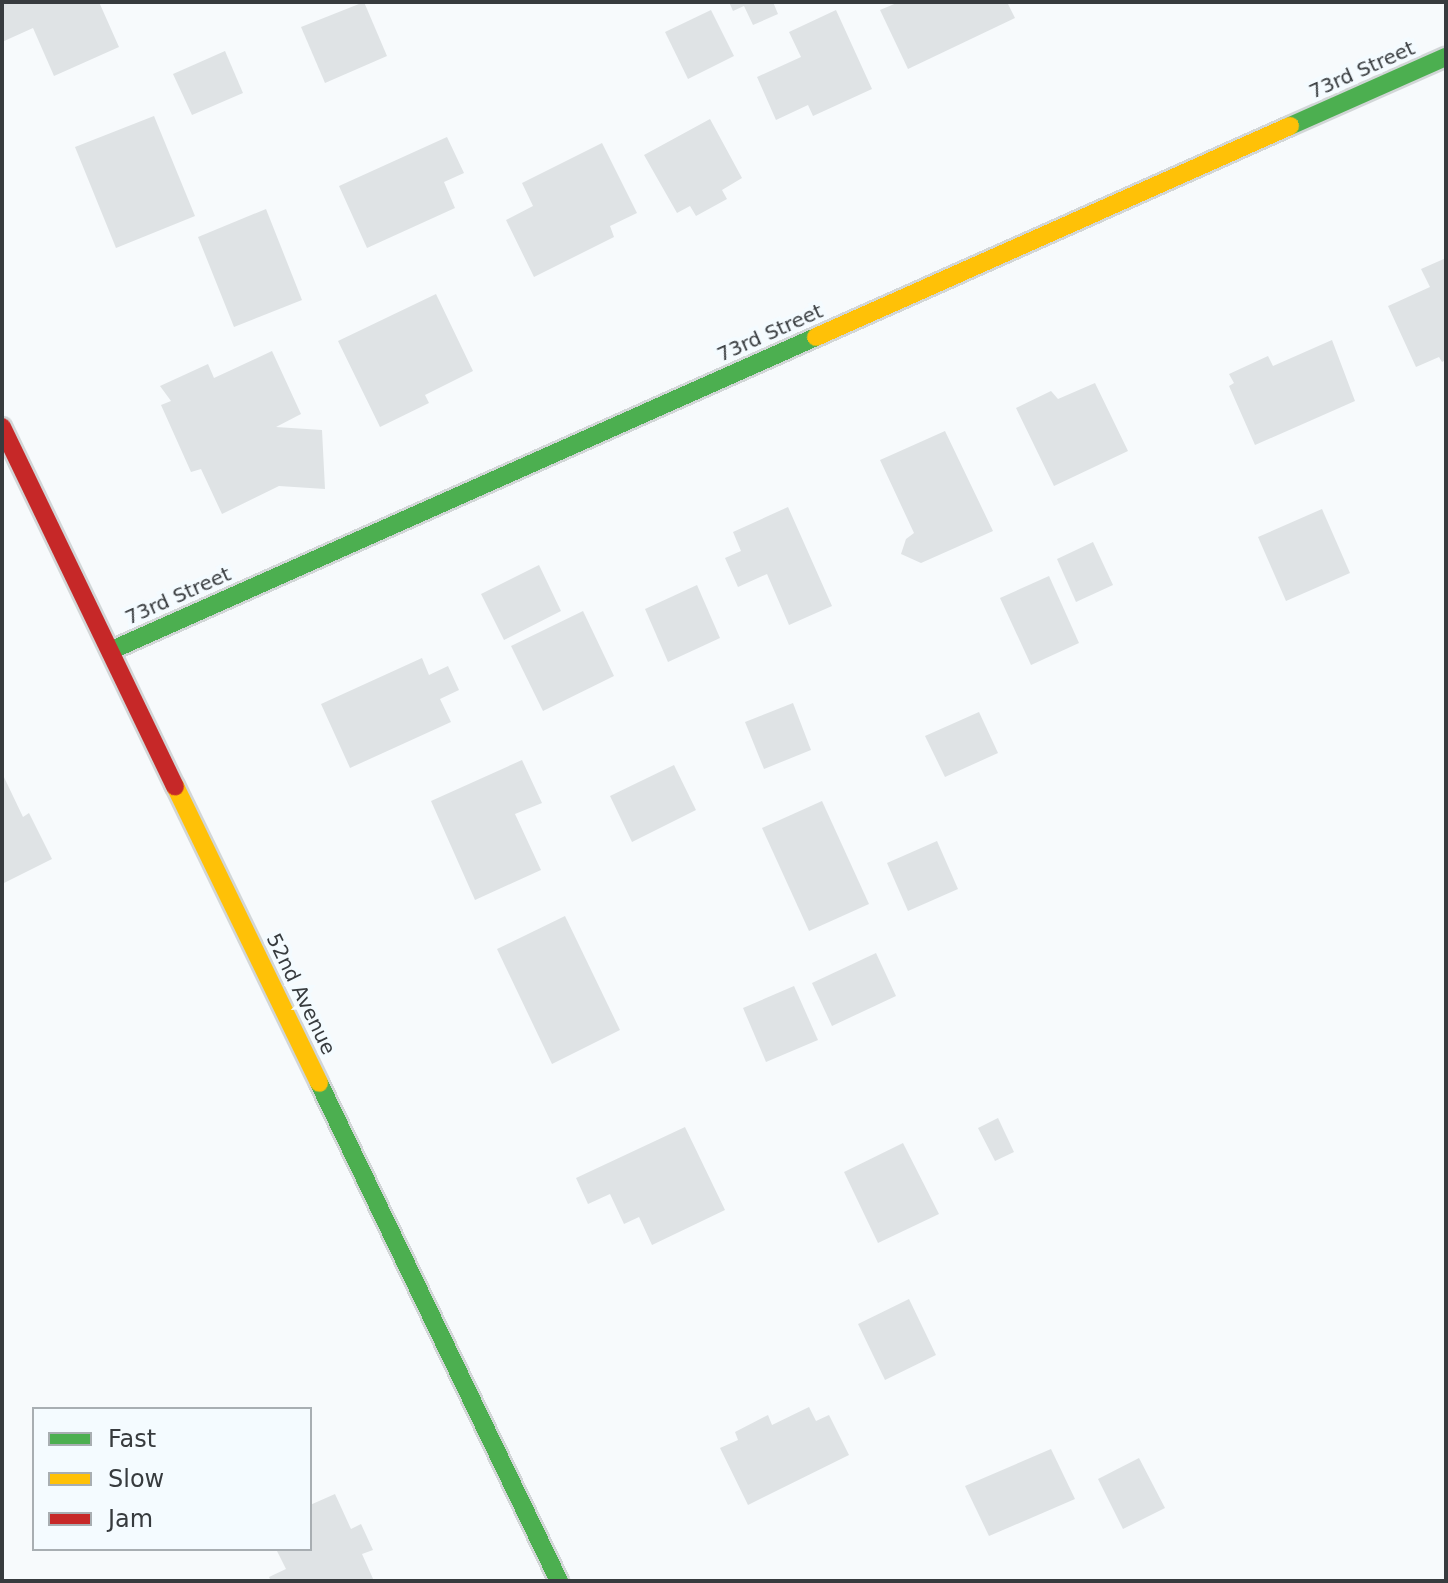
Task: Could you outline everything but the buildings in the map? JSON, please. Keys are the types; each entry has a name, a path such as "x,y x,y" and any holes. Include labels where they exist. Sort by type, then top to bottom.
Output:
{"street":[{"name":"73rd Street","path":"112,650 1446,57"},
{"name":"52nd Avenue","path":"2,427 559,1581"}],"traffic: fast":[{"path":"1290,126 1446,57"},
{"path":"112,650 816,337"},
{"path":"319,1083 559,1581"}],"traffic: slow":[{"path":"816,337 1290,126"},
{"path":"175,786 319,1083"}],"traffic: jam":[{"path":"2,427 175,786"}]}
